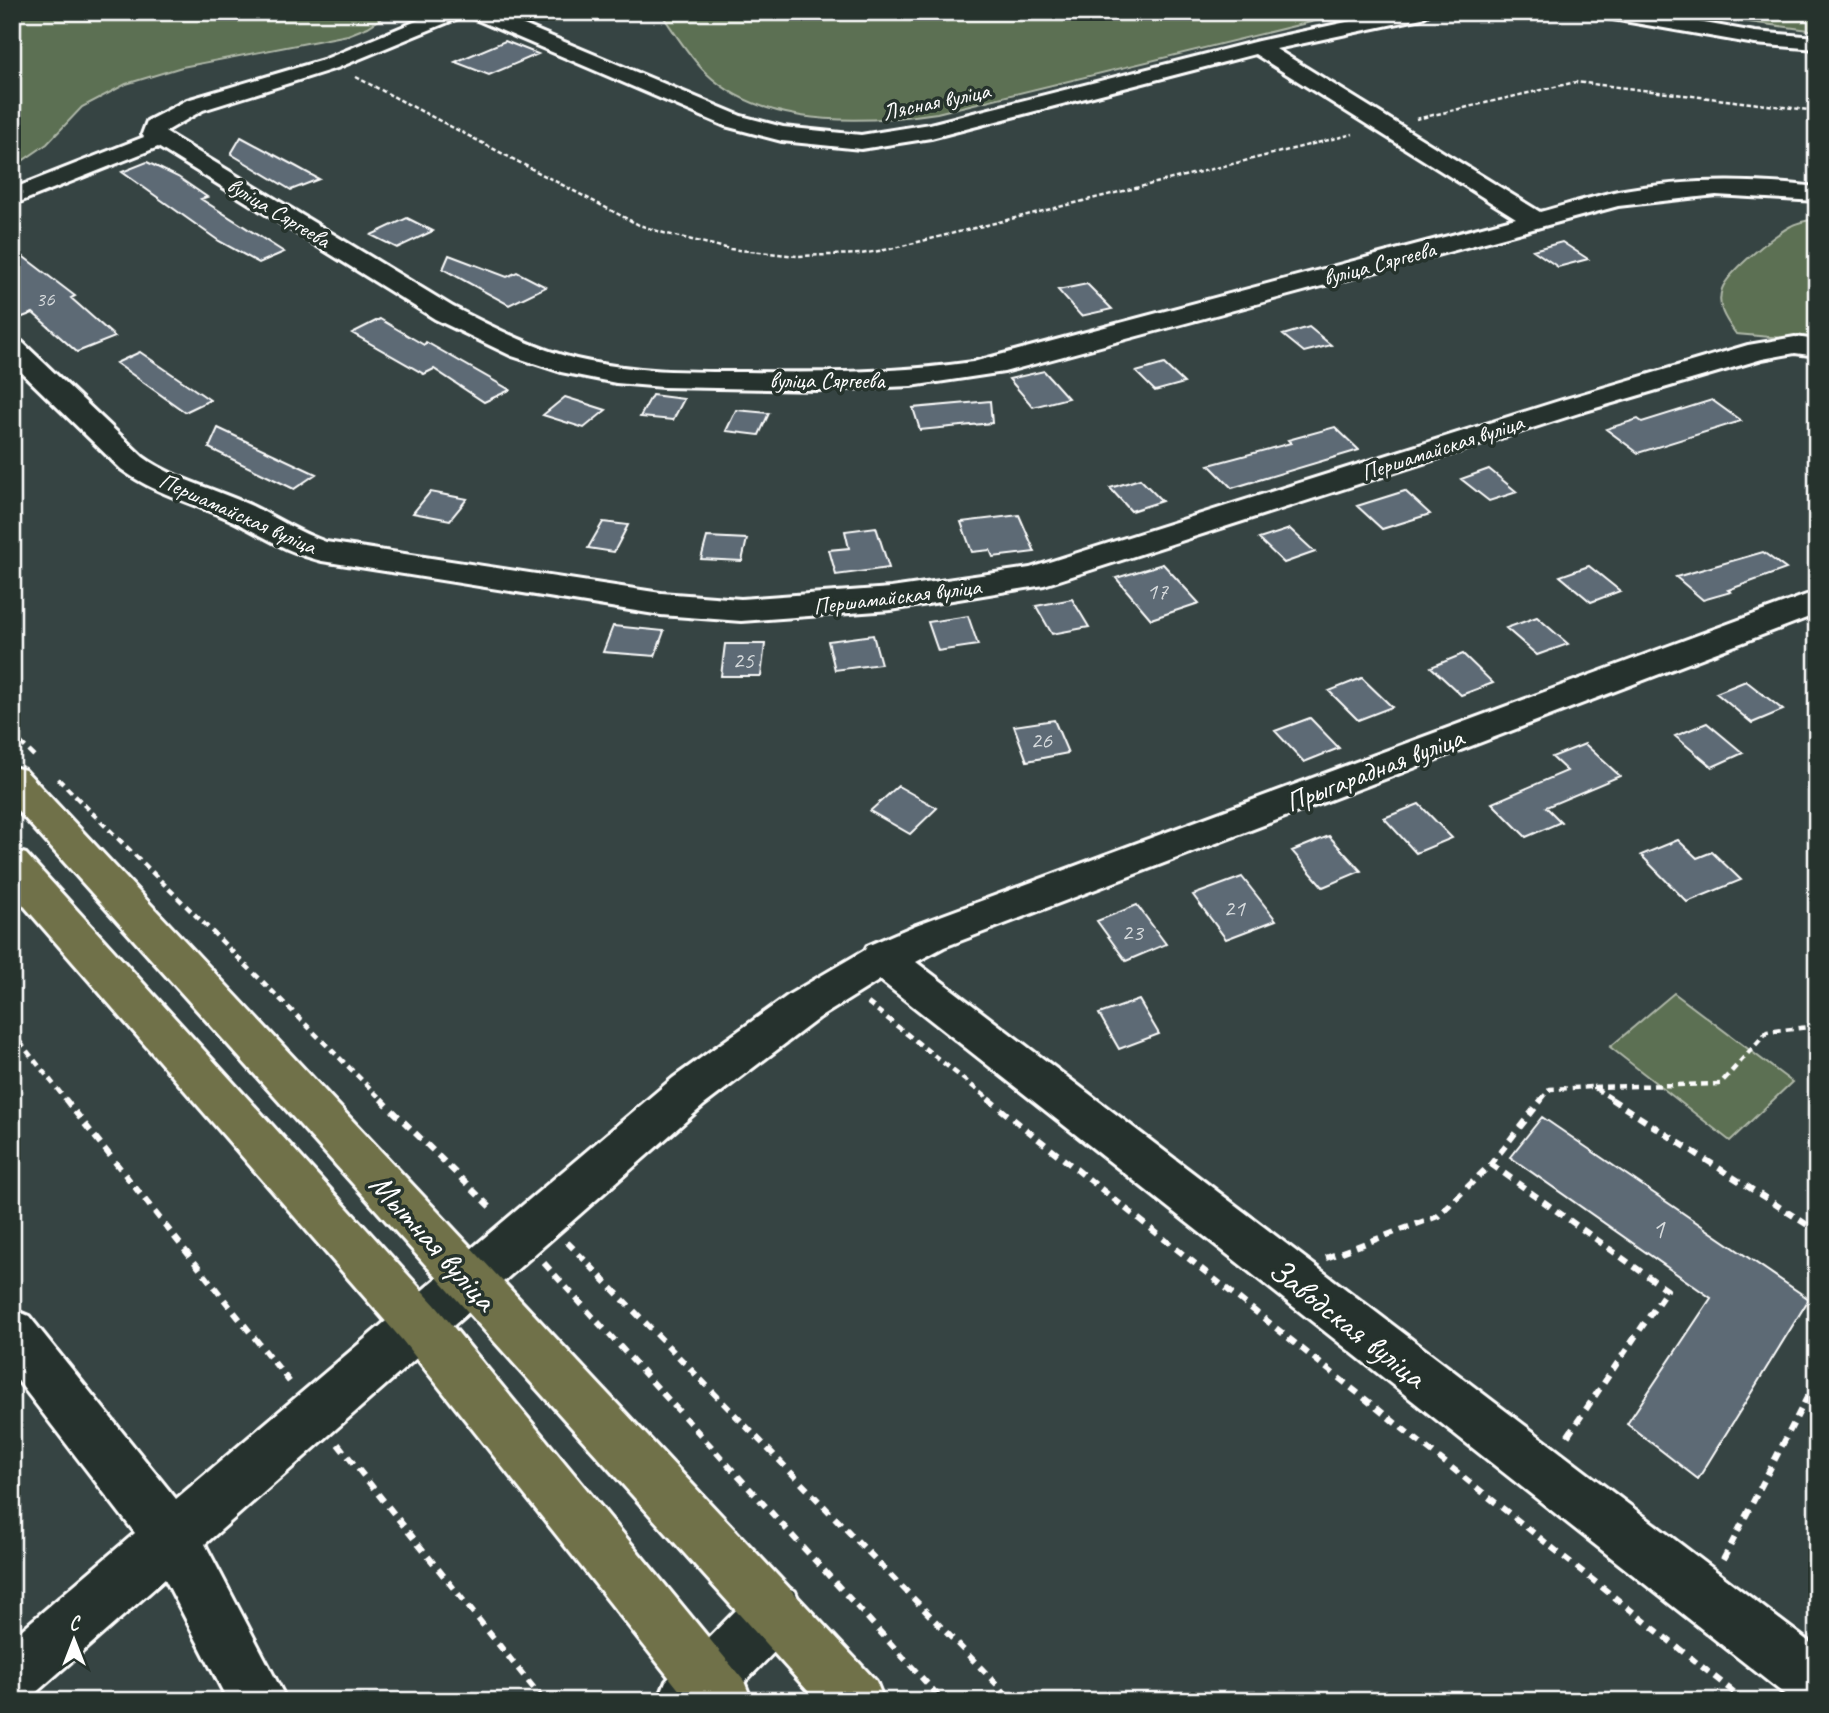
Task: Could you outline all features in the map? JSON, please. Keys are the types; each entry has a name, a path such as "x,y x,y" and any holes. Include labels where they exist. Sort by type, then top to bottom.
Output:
{"main road":[{"name":"Мытная вуліца","path":"35,772 470,1280 856,1701"},
{"path":"12,865 419,1322 705,1694"}],"street":[{"path":"12,198 158,139 153,134 155,125 180,111 330,64 456,12"},
{"name":"Лясная вуліца","path":"475,12 733,121 782,134 834,141 894,139 931,131 1258,47 1422,12"},
{"path":"1607,12 1755,38 1817,43"},
{"path":"1258,47 1536,220"},
{"name":"вуліца Сяргеева","path":"158,139 444,313 492,337 570,366 650,378 868,381 939,376 977,370 1616,199 1670,190 1727,187 1817,194"},
{"name":"Першамайская вуліца","path":"12,348 132,463 147,474 242,513 295,542 351,557 476,573 661,604 741,610 891,599 1032,578 1572,406 1745,355 1778,347 1817,348"},
{"name":"Прыгарадная вуліца","path":"12,1676 716,1068 862,971 930,936 1817,602"},
{"name":"Заводская вуліца","path":"862,971 1817,1684"},
{"path":"12,1333 171,1536 259,1701"},
{"path":"705,1694 775,1611"}],"path":[{"path":"330,64 650,229 722,246 822,256 890,249 1576,82 1817,111"},
{"path":"12,734 35,772 530,1226 1013,1701"},
{"path":"862,971 1745,1701"},
{"path":"1313,1256 1325,1258 1438,1216 1491,1164 1550,1089 1720,1084 1767,1032 1817,1026"},
{"path":"12,1032 544,1701"},
{"path":"1593,1087 1817,1231"},
{"path":"1491,1164 1667,1290 1563,1443"},
{"path":"530,1226 943,1701"},
{"path":"1716,1573 1817,1378"}],"green space":[{"path":"12,12 391,12 368,27 348,35 182,67 126,84 82,107 47,144 12,168"},
{"path":"660,12 1352,12 937,113 847,120 785,113 756,104 730,91 699,66"},
{"path":"1675,12 1817,12 1817,31"},
{"path":"1817,218 1817,341 1736,334 1720,302 1726,282 1752,254 1774,237 1794,225"},
{"path":"1674,993 1792,1082 1730,1141 1610,1047"}],"building":[{"path":"505,41 538,54 489,75 455,62"},
{"path":"241,137 319,179 291,190 231,154"},
{"path":"147,162 178,177 207,197 201,199 284,252 259,263 219,241 122,172"},
{"path":"407,218 433,231 397,248 371,235"},
{"path":"1562,242 1588,259 1558,267 1533,250"},
{"path":"12,248 75,296 71,298 115,337 77,352 33,313 12,321"},
{"path":"449,255 507,277 517,272 546,287 509,305 443,269"},
{"path":"1087,284 1112,309 1081,316 1058,290"},
{"path":"380,319 510,390 484,402 434,369 424,374 352,333"},
{"path":"1309,327 1331,345 1304,352 1283,335"},
{"path":"140,352 210,400 185,412 116,363"},
{"path":"1164,364 1184,383 1155,391 1136,372"},
{"path":"1044,371 1068,398 1033,407 1009,379"},
{"path":"652,395 684,399 673,420 640,417"},
{"path":"565,397 606,410 584,428 543,415"},
{"path":"1712,400 1741,421 1638,453 1606,429 1638,419 1642,422"},
{"path":"990,401 992,423 920,430 913,408"},
{"path":"736,410 769,413 759,435 726,431"},
{"path":"1335,427 1359,450 1232,488 1209,465 1291,443 1288,440"},
{"path":"218,428 316,474 294,489 209,448"},
{"path":"1489,469 1517,492 1489,501 1461,479"},
{"path":"1140,479 1162,501 1131,511 1110,488"},
{"path":"1405,491 1430,514 1382,529 1357,506"},
{"path":"430,492 467,499 450,520 413,513"},
{"path":"1019,515 1035,552 993,557 990,550 972,552 961,522"},
{"path":"603,522 628,525 614,552 588,548"},
{"path":"876,527 889,568 836,575 829,550 849,548 845,531"},
{"path":"1290,529 1315,552 1284,563 1259,539"},
{"path":"707,537 747,539 742,561 701,559"},
{"path":"1763,552 1786,569 1728,590 1731,592 1703,600 1676,577"},
{"path":"1163,564 1199,603 1151,619 1116,578"},
{"path":"1589,566 1620,591 1591,602 1560,576"},
{"path":"1072,599 1089,627 1052,634 1036,606"},
{"path":"968,616 978,645 938,651 928,622"},
{"path":"1537,617 1568,644 1537,655 1506,628"},
{"path":"613,626 664,631 655,656 603,652"},
{"path":"873,635 881,664 835,670 828,641"},
{"path":"725,644 765,644 761,676 721,676"},
{"path":"1463,654 1493,683 1461,695 1431,667"},
{"path":"1362,678 1392,707 1358,720 1329,691"},
{"path":"1746,681 1783,710 1752,723 1716,693"},
{"path":"1310,718 1339,748 1304,762 1275,731"},
{"path":"1054,720 1068,753 1027,761 1014,726"},
{"path":"1707,723 1743,753 1712,767 1675,736"},
{"path":"1585,744 1620,776 1546,807 1561,822 1526,837 1492,803 1567,771 1552,757"},
{"path":"898,786 937,808 910,834 870,811"},
{"path":"1419,804 1452,838 1416,853 1384,818"},
{"path":"1329,836 1361,871 1323,887 1292,851"},
{"path":"1678,840 1697,858 1712,852 1741,880 1687,902 1641,855"},
{"path":"1242,877 1276,920 1226,939 1193,895"},
{"path":"1137,905 1166,944 1126,961 1097,921"},
{"path":"1139,1000 1159,1034 1119,1049 1099,1014"},
{"path":"1542,1117 1809,1299 1698,1479 1627,1424 1711,1298 1510,1157"}]}
